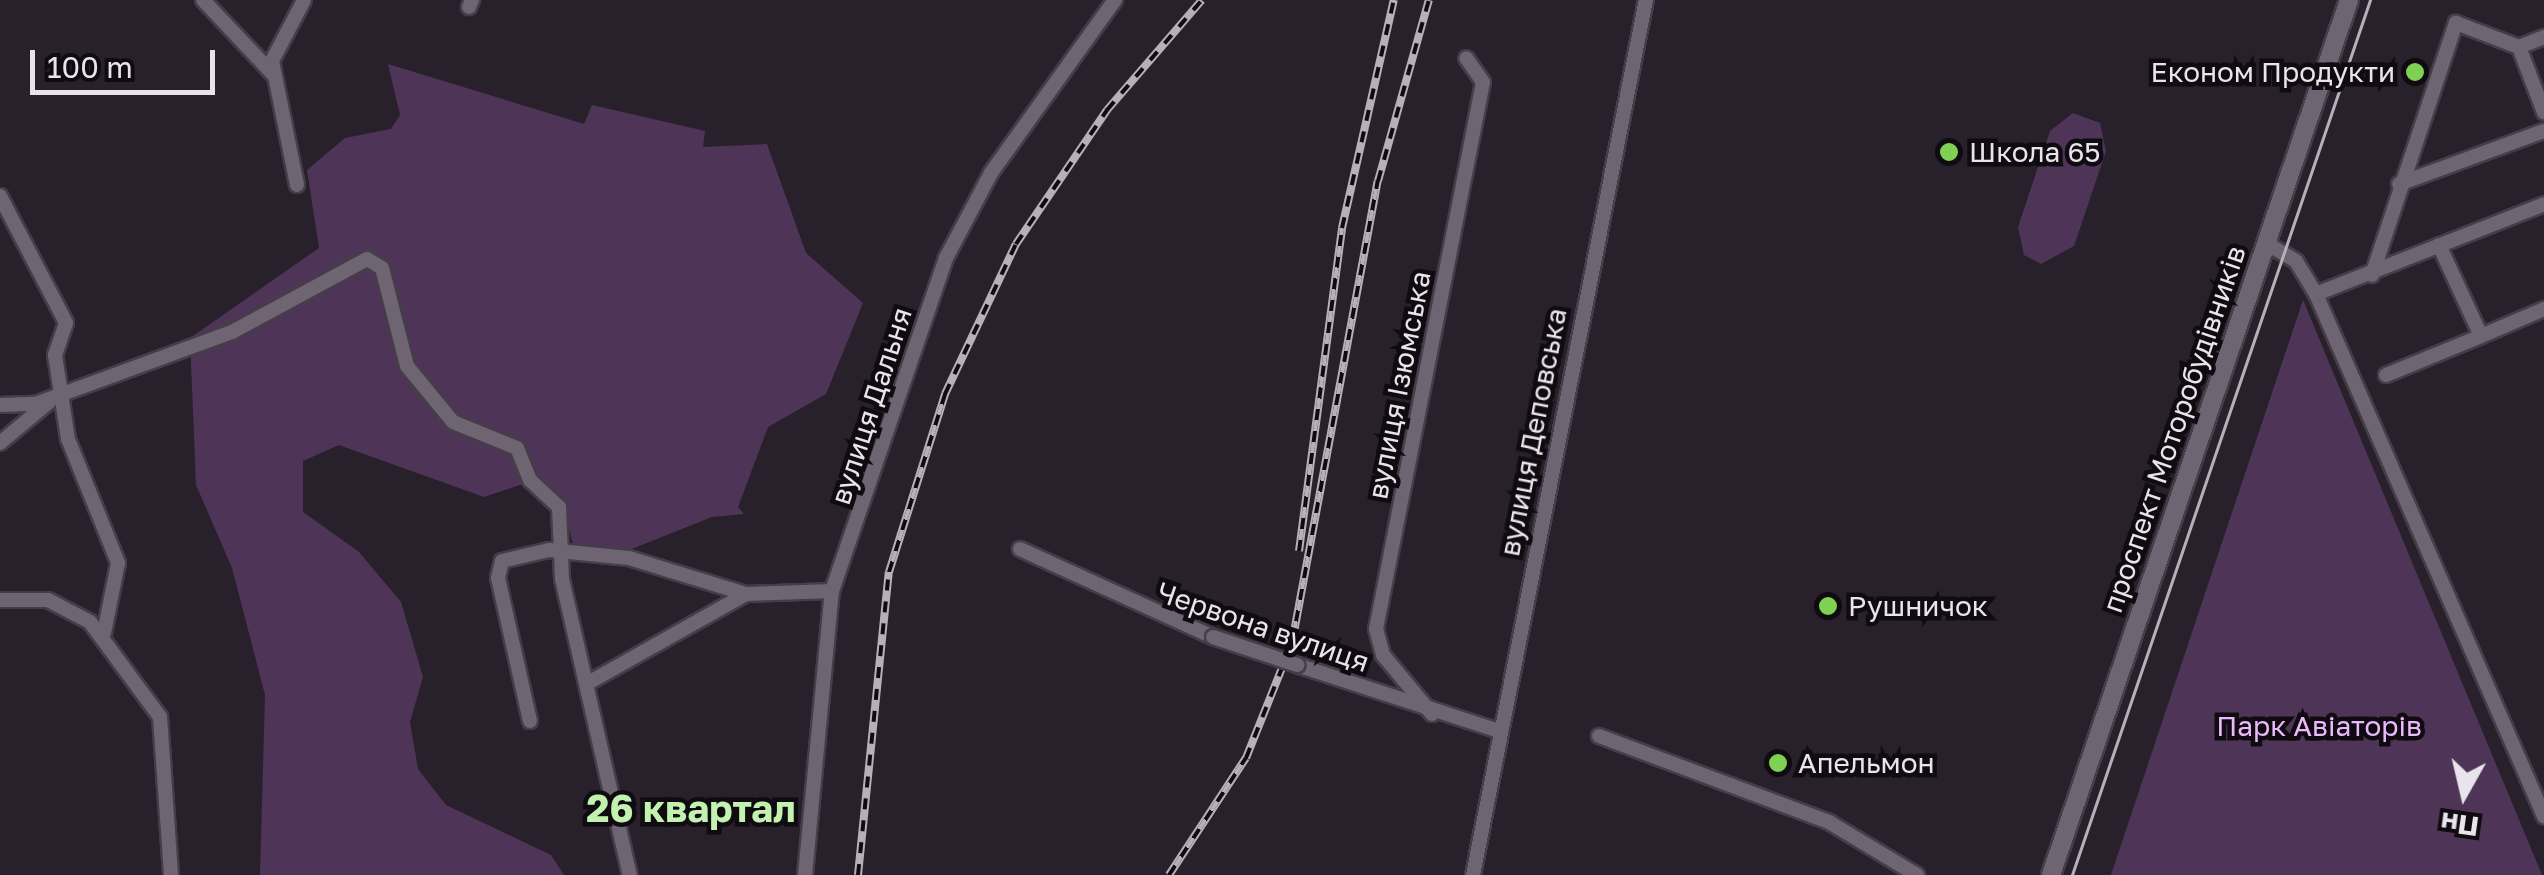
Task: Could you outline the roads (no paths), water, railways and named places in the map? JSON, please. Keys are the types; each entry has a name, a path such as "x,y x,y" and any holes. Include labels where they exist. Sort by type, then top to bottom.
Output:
{"street":[{"path":"204,0 273,74 296,184"},
{"path":"273,74 304,0"},
{"name":"вулиця Дальня","path":"805,875 832,591 946,258 991,173 1115,0"},
{"name":"вулиця Деповська","path":"1473,875 1646,0"},
{"name":"проспект Моторобудівників","path":"2051,875 2348,0"},
{"path":"2372,275 2399,184 2456,23 2519,47 2544,37"},
{"path":"2519,47 2544,112"},
{"name":"вулиця Ізюмська","path":"1432,714 1383,655 1376,629 1483,82 1466,58"},
{"path":"2399,184 2544,130"},
{"path":"0,196 66,323 55,351 68,439 118,564 104,634"},
{"path":"2316,294 2544,204"},
{"path":"2266,243 2296,260 2316,294 2544,816"},
{"path":"2439,244 2482,336"},
{"path":"0,406 62,392 232,332 367,260 393,286 407,366 453,422 517,448 530,480 555,498 564,550 562,579 630,875"},
{"path":"2386,375 2544,309"},
{"path":"0,444 62,392"},
{"name":"Червона вулиця","path":"1020,549 1213,637 1432,714 1499,731"},
{"path":"530,721 498,568 564,550 628,558 746,594 832,591"},
{"path":"588,684 746,594"},
{"path":"0,600 48,600 104,634 160,717 172,875"},
{"path":"1599,736 1829,822 1916,875"}],"tram line":[{"path":"2072,875 2370,0"}],"railway":[{"path":"858,875 889,572 945,394 1016,244 1107,110 1202,0"},
{"path":"1299,551 1342,228 1394,0"},
{"path":"1169,875 1246,758 1292,643 1378,181 1429,0"}],"place":[{"name":"Економ Продукти","path":"2415,72"},
{"name":"Школа 65","path":"1949,152"},
{"name":"Рушничок","path":"1828,606"},
{"name":"Апельмон","path":"1778,763"}],"district":[{"name":"26 квартал","path":"691,808"}],"park label":[{"name":"Парк Авіаторів","path":"2319,726"}]}
